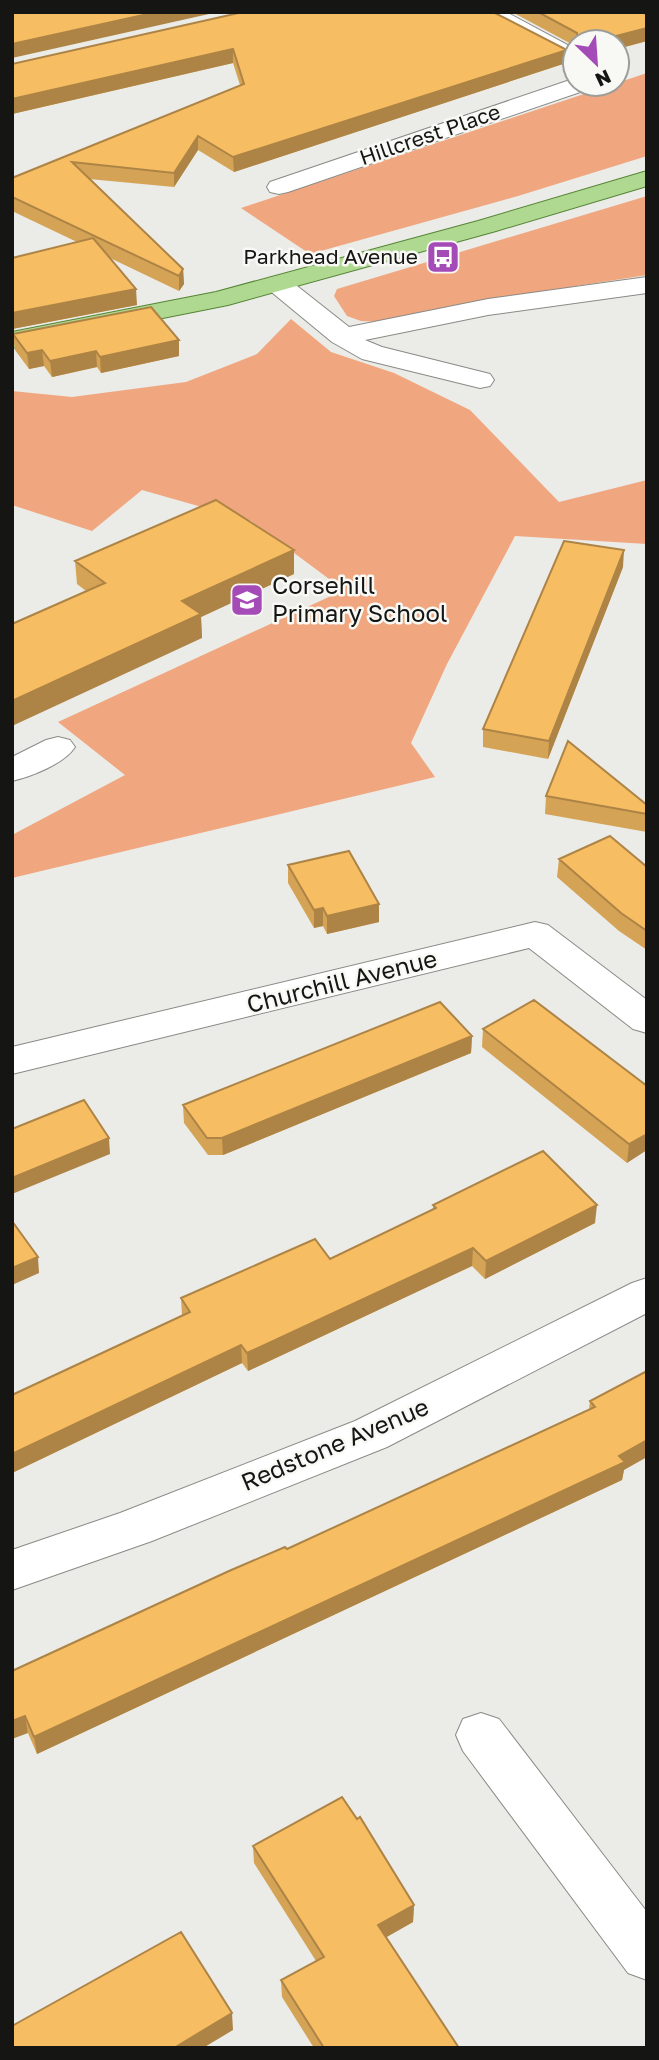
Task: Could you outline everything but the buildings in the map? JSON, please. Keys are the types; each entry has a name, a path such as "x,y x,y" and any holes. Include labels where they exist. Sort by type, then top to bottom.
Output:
{"main road":[{"path":"12,340 219,299 278,284 647,178"}],"street":[{"path":"489,12 561,51"},
{"name":"Hillcrest Place","path":"279,187 561,91"},
{"path":"278,284 342,336 372,353 480,380"},
{"path":"342,336 488,307 647,285"},
{"path":"12,771 58,747"},
{"name":"Churchill Avenue","path":"12,1061 535,934 647,1020"},
{"name":"Redstone Avenue","path":"12,1570 136,1527 371,1434 647,1294"},
{"path":"481,1735 647,1955"}],"shaded area":[{"path":"647,73 647,156 518,196 310,254 241,208 572,98 631,98 631,78"},
{"path":"647,196 647,275 494,299 385,322 361,321 347,316 334,296 337,289"},
{"name":"Corsehill Primary School","path":"291,319 331,352 394,373 470,410 559,502 647,480 647,544 515,536 447,664 411,743 435,777 12,878 12,835 125,775 58,722 344,590 251,521 142,490 92,531 12,505 12,391 72,397 186,382 257,354"}],"place":[{"name":"Parkhead Avenue","path":"443,257"},
{"name":"Corsehill Primary School","path":"247,600"}]}
